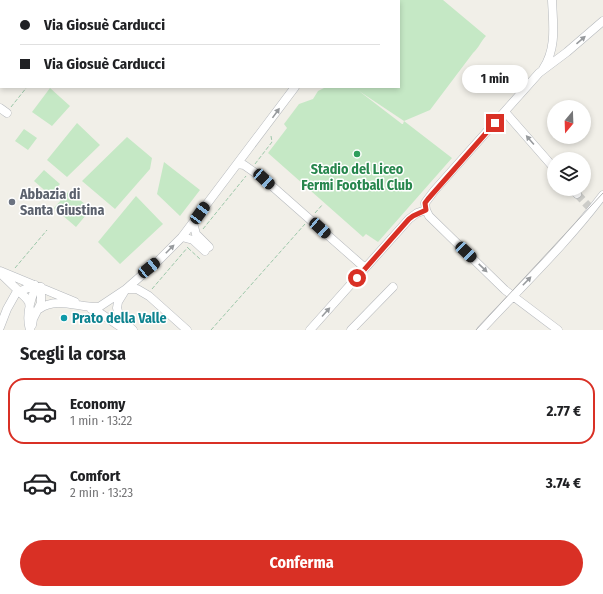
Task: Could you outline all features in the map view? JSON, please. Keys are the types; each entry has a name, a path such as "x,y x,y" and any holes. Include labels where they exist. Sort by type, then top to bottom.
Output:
{"street":[{"path":"552,0 553,44 548,60 539,73 425,203 429,216 513,296 558,330"},
{"path":"539,73 603,22"},
{"path":"553,44 559,51 567,52"},
{"path":"39,309 48,304 54,303 93,308 102,306 126,289 158,261 182,237 294,88"},
{"path":"505,112 547,160"},
{"path":"263,131 270,136"},
{"path":"246,153 249,162 260,172 264,179"},
{"path":"238,164 244,165 264,179 365,268"},
{"path":"481,330 587,215 603,195"},
{"path":"310,330 409,219 426,210"},
{"path":"182,237 191,239 207,249 196,234 193,223"},
{"path":"0,272 38,286 100,313 125,330"},
{"path":"0,272 28,300 30,310"},
{"path":"0,327 7,309 16,293 38,286"},
{"path":"30,330 33,319 39,309 42,294 38,286"},
{"path":"30,330 30,310 35,289 38,286"},
{"path":"351,330 393,287"},
{"path":"126,289 137,289 149,296 187,330"},
{"path":"126,289 118,302 117,308 120,318 132,330"}],"path":[{"path":"3,110 26,88"},
{"path":"254,165 272,142 270,136"},
{"path":"200,232 249,171"},
{"path":"211,330 323,204"},
{"path":"15,269 40,236 47,230"},
{"path":"149,296 154,286 190,244"},
{"path":"187,247 200,259"}],"green space":[{"path":"400,0 443,0 486,36 430,110 404,121 452,158 378,242 366,234 363,237 268,153 287,128 284,124 299,104 313,99 318,91 324,88 400,88","holes":["359,91 404,121 402,124"]},
{"path":"50,88 70,106 52,126 32,112"},
{"path":"77,123 100,145 67,177 47,160"},
{"path":"24,129 37,138 28,150 15,141"},
{"path":"127,137 152,158 150,169 115,209 82,181"},
{"path":"164,162 200,190 180,216 157,194"},
{"path":"44,170 60,184 50,195 34,181"},
{"path":"69,191 91,209 76,227 54,208"},
{"path":"136,196 163,224 120,264 98,242"}],"tunnel":[{"path":"579,196 592,210"}],"tram line":[{"path":"476,330 603,193"}],"place":[{"name":"Stadio del Liceo Fermi Football Club","path":"357,154"},
{"name":"Abbazia di Santa Giustina","path":"12,202"},
{"name":"Prato della Valle","path":"64,318"}],"route":[{"path":"357,278 409,219 426,210 425,203 428,199 495,123"}]}
